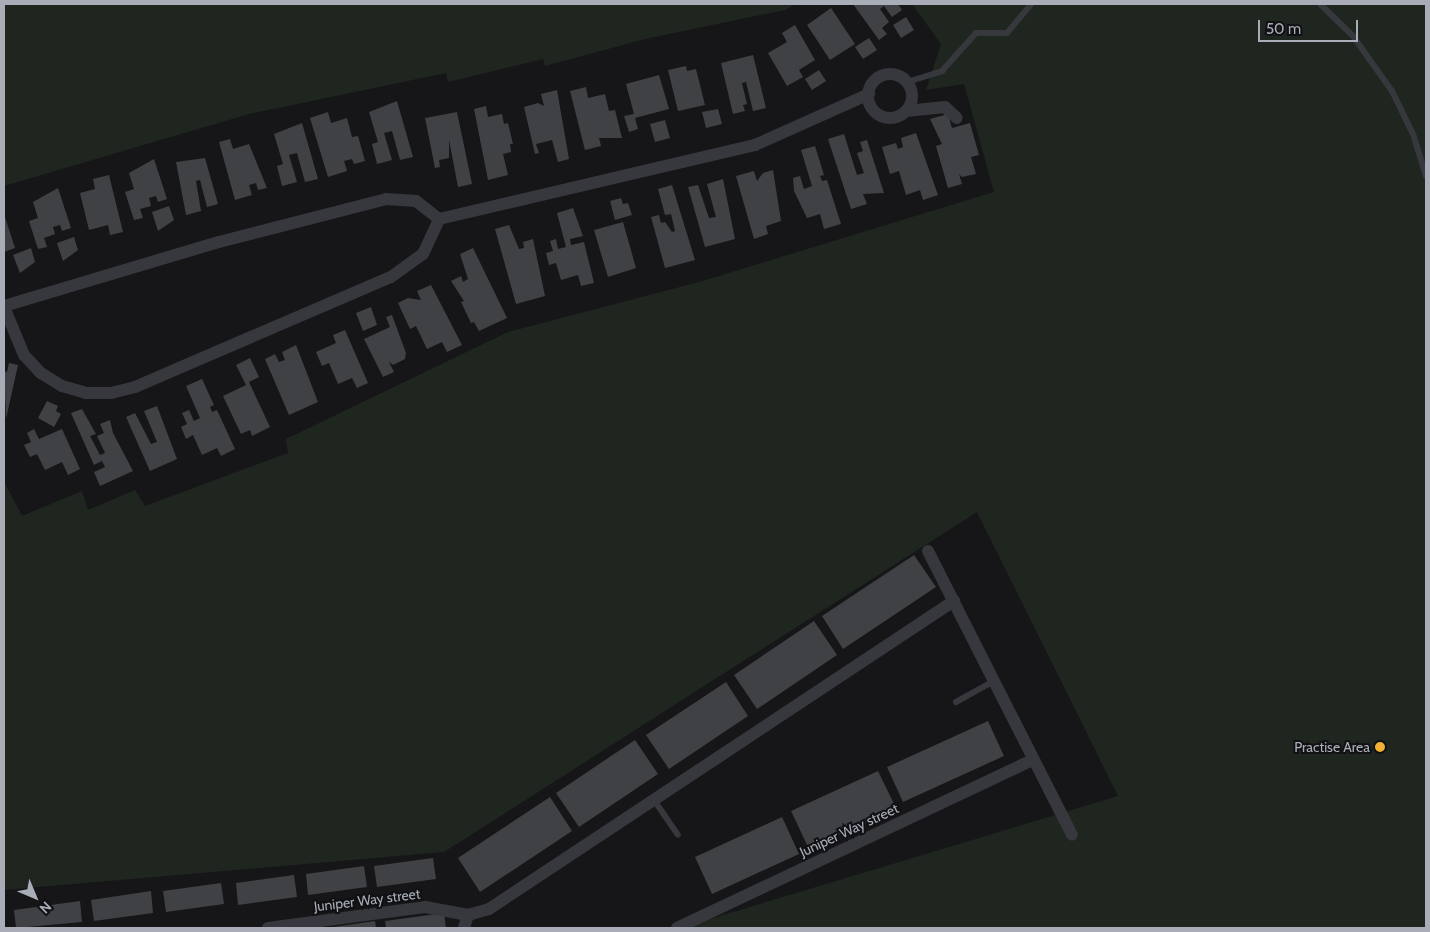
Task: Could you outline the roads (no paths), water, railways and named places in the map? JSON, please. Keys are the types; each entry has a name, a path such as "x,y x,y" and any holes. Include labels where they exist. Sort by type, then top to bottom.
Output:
{"street":[{"path":"439,219 755,145 868,94 881,76 895,75 907,82 912,95 906,111"},
{"path":"868,94 872,108 882,116 897,117 906,111 945,107 957,118"},
{"path":"386,199 416,201 439,219 423,254 391,277 135,387 111,393 86,393 62,386 41,373 16,341 4,307 219,242 386,199"},
{"path":"928,551 1072,835"},
{"name":"Juniper Way street","path":"268,928 425,908 468,914 493,906 954,602"},
{"name":"Juniper Way street","path":"677,928 1034,760"},
{"path":"464,928 468,914"}],"lane":[{"path":"907,82 942,71 976,33 1007,32 1031,4"},
{"path":"1320,4 1353,36 1392,91 1413,134 1426,176"},
{"path":"956,702 994,681"},
{"path":"654,800 678,836"}],"place":[{"name":"Practise Area","path":"1380,747"}]}
